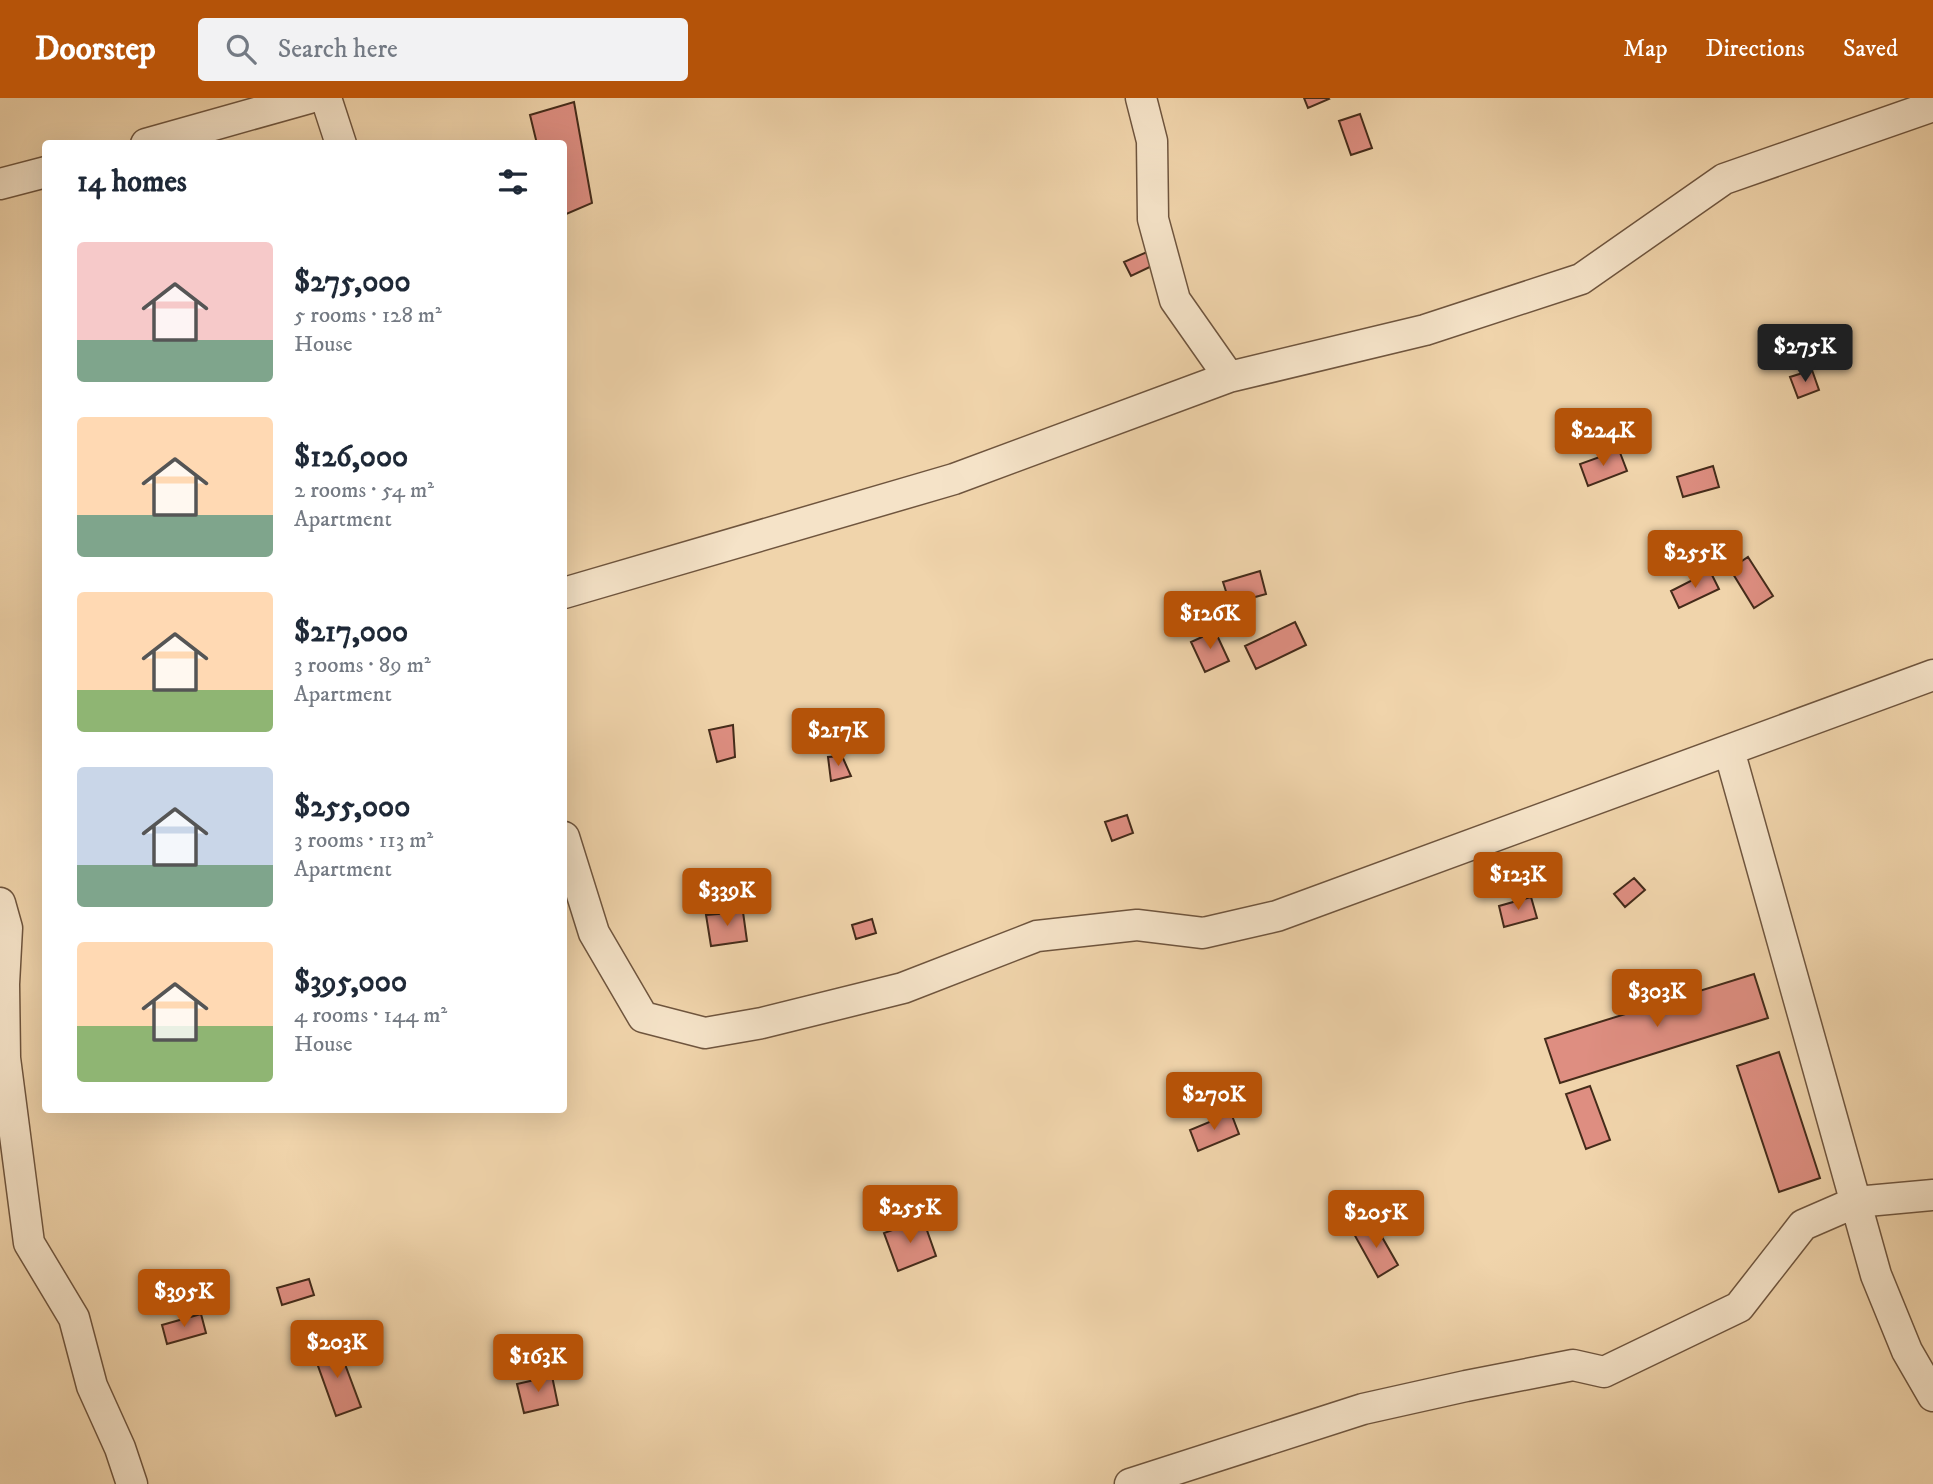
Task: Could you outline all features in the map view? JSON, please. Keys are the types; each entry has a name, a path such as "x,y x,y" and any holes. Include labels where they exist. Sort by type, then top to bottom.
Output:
{"street":[{"path":"160,140 309,98"},
{"path":"326,98 340,140"},
{"path":"1141,98 1152,141 1153,219 1175,300 1229,377"},
{"path":"567,592 954,480 1229,377 1425,330 1581,279 1724,179 1933,106"},
{"path":"0,184 42,173"},
{"path":"567,847 594,933 643,1017 705,1033 762,1023 903,988 1037,936 1137,925 1203,933 1277,916 1933,675"},
{"path":"1729,750 1876,1275 1907,1351 1933,1395"},
{"path":"2,920 5,1058 29,1244 74,1318 92,1386 120,1448 132,1484"},
{"path":"1130,1484 1363,1409 1573,1365 1604,1372 1740,1307 1803,1225 1856,1202 1933,1195"}],"building":[{"path":"1304,98 1328,98 1329,99 1308,108"},
{"path":"574,102 592,203 567,214 567,140 536,140 530,115"},
{"path":"1360,114 1372,148 1351,155 1339,121"},
{"path":"1147,252 1154,265 1131,276 1124,262"},
{"path":"1812,370 1819,390 1798,398 1790,377"},
{"path":"1619,450 1627,471 1588,486 1580,464"},
{"path":"1713,466 1719,487 1683,497 1677,477"},
{"path":"1748,557 1773,596 1754,608 1730,569"},
{"path":"1260,571 1266,594 1230,604 1223,582"},
{"path":"1710,571 1719,589 1679,608 1671,591"},
{"path":"1295,622 1306,645 1256,669 1245,646"},
{"path":"1215,631 1229,661 1205,672 1191,642"},
{"path":"733,725 735,757 717,762 709,730"},
{"path":"842,756 851,776 831,781 828,757"},
{"path":"1127,815 1133,833 1112,841 1105,822"},
{"path":"1634,878 1645,890 1625,907 1614,894"},
{"path":"1531,897 1537,918 1504,927 1499,906"},
{"path":"743,912 747,941 711,946 706,915"},
{"path":"872,919 876,933 856,939 852,925"},
{"path":"1754,974 1768,1018 1560,1083 1545,1039"},
{"path":"1779,1052 1820,1178 1779,1192 1737,1066"},
{"path":"1590,1086 1610,1140 1586,1149 1566,1094"},
{"path":"1231,1113 1239,1134 1198,1151 1190,1130"},
{"path":"923,1219 936,1256 898,1271 884,1233"},
{"path":"1374,1223 1398,1265 1378,1277 1354,1234"},
{"path":"309,1279 314,1295 282,1305 277,1288"},
{"path":"201,1314 206,1333 167,1344 162,1325"},
{"path":"337,1343 361,1407 336,1416 313,1352"},
{"path":"552,1376 558,1405 524,1413 517,1384"}]}
